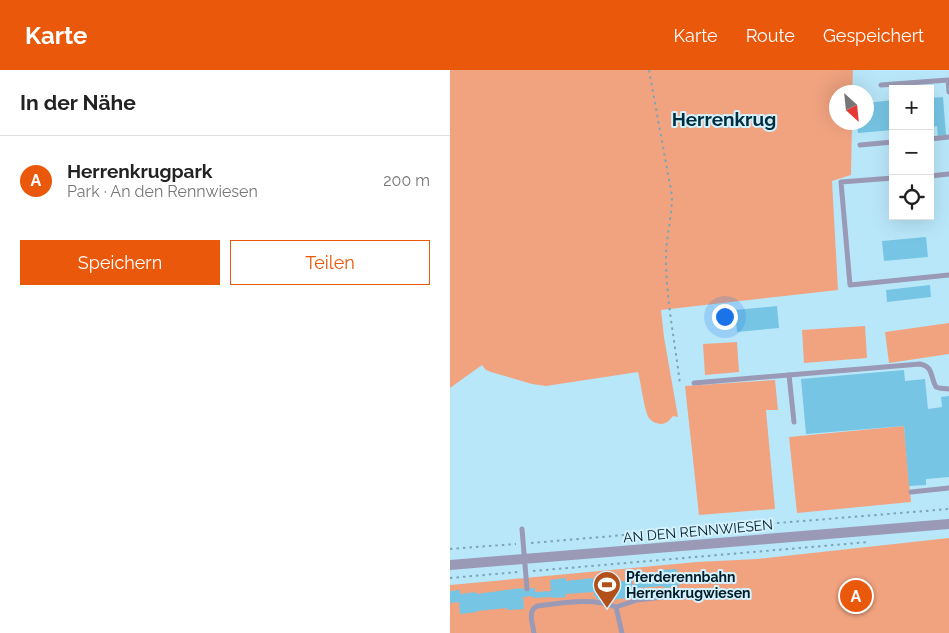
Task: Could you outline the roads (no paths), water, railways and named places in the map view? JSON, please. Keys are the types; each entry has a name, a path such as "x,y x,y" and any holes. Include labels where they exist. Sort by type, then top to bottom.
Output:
{"street":[{"name":"AN DEN RENNWIESEN","path":"450,565 949,524"}],"lane":[{"path":"881,85 948,80 949,92"},
{"path":"934,139 949,137"},
{"path":"860,145 889,142"},
{"path":"934,176 949,174"},
{"path":"889,178 840,182 850,285 949,275"},
{"path":"694,383 921,364 930,369 936,387 949,389"},
{"path":"790,375 794,422"},
{"path":"912,492 949,488"},
{"path":"522,529 527,589"},
{"path":"534,633 531,611 536,606 589,601 616,607 636,600 673,596"},
{"path":"616,607 622,633"}],"place":[{"name":"Herrenkrugpark","path":"856,596"},
{"name":"Pferderennbahn Herrenkrugwiesen","path":"607,609"}],"district":[{"name":"Herrenkrug","path":"724,119"}]}
